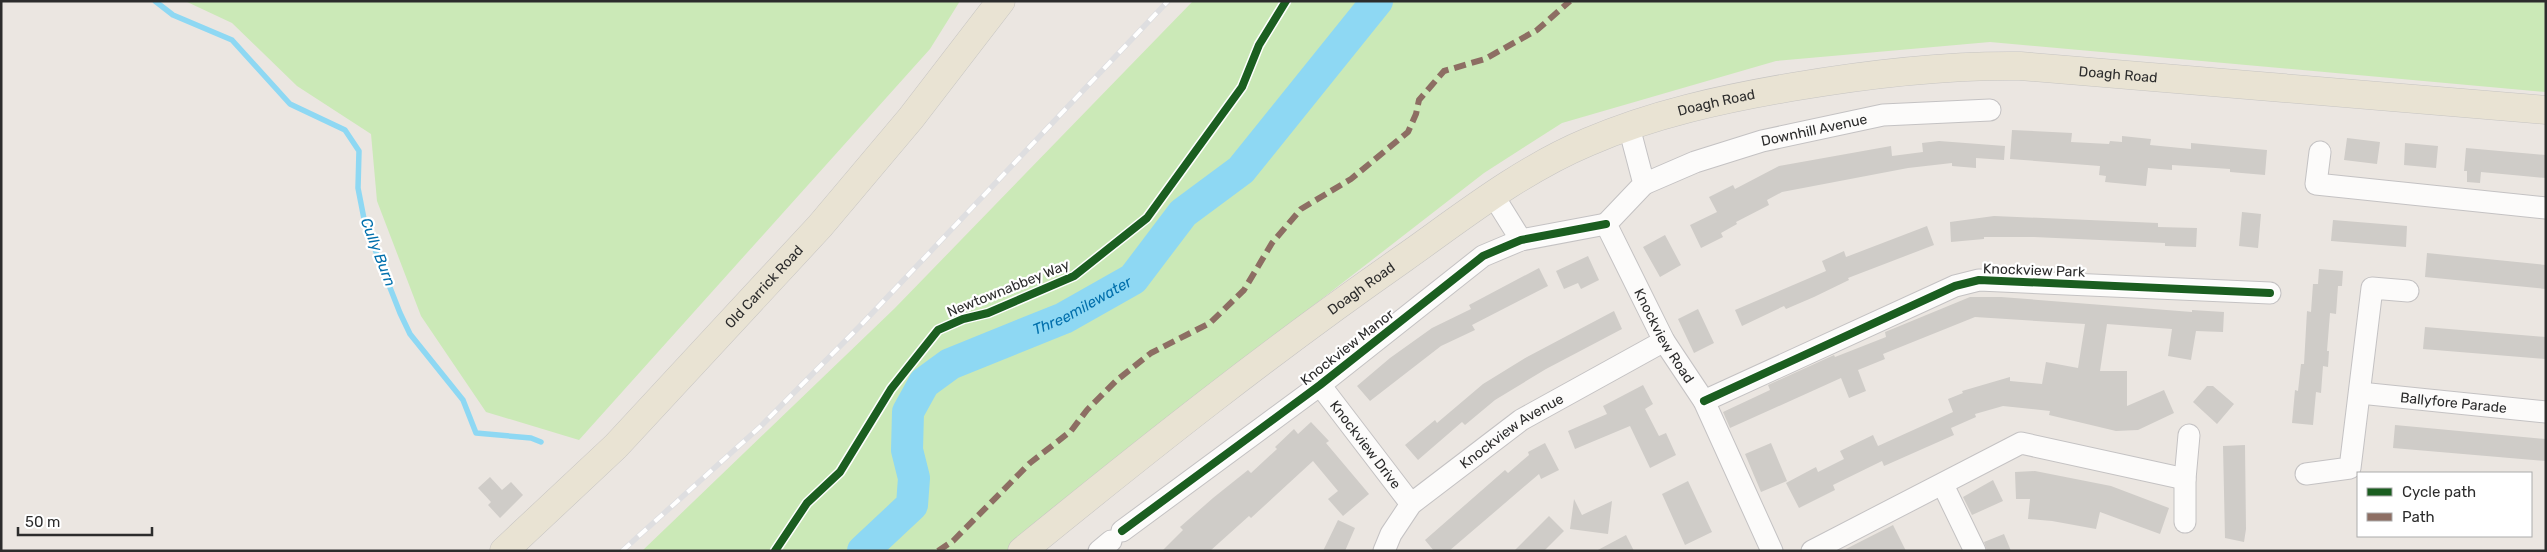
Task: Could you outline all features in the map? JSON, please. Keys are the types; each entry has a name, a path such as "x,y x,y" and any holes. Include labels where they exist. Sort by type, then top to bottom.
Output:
{"main road":[{"name":"Old Carrick Road","path":"504,551 616,446 820,226 911,118 1001,1"},
{"name":"Doagh Road","path":"1022,551 1164,436 1380,275 1493,195 1561,154 1629,127 1714,101 1886,72 1966,65 2020,66 2546,110"}],"street":[{"name":"Downhill Avenue","path":"1644,184 1696,162 1762,141 1874,117 1990,110"},
{"path":"1606,224 1644,184 1629,127"},
{"path":"2320,152 2316,184 2546,208"},
{"path":"1493,195 1521,240"},
{"name":"Knockview Manor","path":"1111,541 1320,385 1483,256 1521,240 1606,224"},
{"name":"Knockview Road","path":"1606,224 1664,341 1704,401 1772,551"},
{"name":"Knockview Park","path":"1704,401 1955,286 1979,280 2270,292"},
{"path":"2306,474 2350,468 2372,288 2408,291"},
{"name":"Knockview Avenue","path":"1384,551 1391,534 1411,504 1521,420 1664,341"},
{"name":"Knockview Drive","path":"1320,385 1411,504"},
{"name":"Ballyfore Parade","path":"2360,393 2546,412"},
{"path":"2186,522 2185,479 2189,436"},
{"path":"1812,551 1943,485 2021,443 2185,479"},
{"path":"1943,485 1975,551"}],"green space":[{"path":"185,1 960,1 930,49 579,440 486,412 421,316 377,201 371,134 297,86 232,23"},
{"path":"1193,1 2546,1 2546,92 1990,42 1776,61 1562,123 1484,173 1064,499 1009,551 642,551 895,308"}],"building":[{"path":"2012,130 2072,133 2071,142 2109,144 2110,141 2122,142 2122,136 2151,139 2150,145 2191,149 2191,143 2267,150 2265,175 2230,172 2230,169 2172,165 2172,170 2148,168 2146,186 2105,182 2106,176 2099,175 2100,166 2010,159"},
{"path":"2347,138 2380,142 2377,164 2344,160"},
{"path":"1939,141 2005,146 2004,160 1976,158 1976,168 1952,166 1952,163 1908,168 1782,192 1767,200 1769,205 1736,222 1737,224 1721,233 1723,237 1701,248 1690,225 1717,212 1709,197 1733,185 1735,189 1779,166 1891,146 1892,156 1923,152 1922,143"},
{"path":"2405,143 2438,146 2436,168 2404,165"},
{"path":"2466,148 2546,155 2546,178 2481,172 2480,183 2467,182 2467,171 2464,171"},
{"path":"2242,212 2261,214 2258,248 2239,246"},
{"path":"1994,216 2158,223 2158,227 2197,228 2196,247 2165,246 2165,243 2034,237 1984,237 1984,239 1951,242 1950,222"},
{"path":"2333,220 2407,226 2406,247 2331,241"},
{"path":"1927,226 1934,245 1848,278 1849,280 1814,297 1786,309 1784,306 1742,326 1735,310 1826,271 1822,261 1844,251 1846,257"},
{"path":"1665,235 1681,265 1660,277 1643,247"},
{"path":"2427,253 2546,265 2546,289 2425,277"},
{"path":"1588,256 1599,280 1581,289 1578,283 1564,289 1556,271"},
{"path":"1539,268 1548,286 1472,325 1475,330 1441,346 1370,401 1357,386 1390,358 1432,328 1471,309 1469,305"},
{"path":"2319,269 2343,271 2342,286 2338,286 2336,314 2330,313 2327,351 2329,351 2328,367 2323,366 2321,393 2316,392 2313,425 2292,423 2295,390 2298,391 2301,364 2304,364 2307,311 2311,312 2313,284 2318,284"},
{"path":"1970,297 2001,297 2192,312 2192,310 2224,312 2223,332 2196,331 2191,360 2168,356 2172,329 2107,324 2100,371 2127,371 2127,406 2164,390 2174,413 2138,430 2116,431 2049,415 2050,411 2003,406 1975,414 1976,417 1951,428 1954,435 1884,466 1882,461 1833,485 1835,490 1799,508 1786,483 1816,467 1818,472 1844,459 1840,451 1873,435 1878,446 1953,412 1948,399 1963,393 1962,391 2010,377 2010,381 2042,384 2046,362 2078,368 2085,324 1975,317 1883,354 1885,359 1858,370 1866,391 1849,398 1841,378 1730,428 1723,412 1770,390 1768,385 1834,355 1835,357 1886,337 1885,332"},
{"path":"1698,309 1714,343 1694,353 1678,319"},
{"path":"1614,311 1622,329 1546,369 1495,400 1465,425 1462,422 1418,460 1405,445 1435,420 1437,423 1483,384 1527,357"},
{"path":"2425,327 2546,337 2545,359 2423,349"},
{"path":"1643,385 1653,404 1645,409 1659,436 1666,433 1676,455 1650,468 1630,426 1575,449 1568,431 1607,414 1603,406"},
{"path":"2207,386 2213,386 2234,404 2217,424 2193,402"},
{"path":"1311,422 1329,441 1326,443 1369,494 1343,516 1328,499 1338,491 1313,461 1251,518 1249,516 1210,551 1162,551 1183,530 1180,527 1213,498 1248,470 1251,473 1277,449 1275,447 1294,429 1298,434"},
{"path":"2395,425 2546,439 2546,461 2393,448"},
{"path":"1545,443 1559,470 1541,479 1539,474 1449,551 1434,551 1425,540 1505,470 1508,473 1529,455 1528,452"},
{"path":"1771,443 1787,481 1761,492 1745,454"},
{"path":"2245,445 2246,529 2244,542 2225,538 2223,446"},
{"path":"2035,471 2111,486 2169,508 2160,534 2100,512 2096,529 2052,521 2028,519 2030,499 2016,499 2015,472"},
{"path":"490,477 502,490 511,482 523,495 500,518 488,505 491,502 478,488"},
{"path":"1993,480 2003,501 1972,515 1963,497"},
{"path":"1688,481 1712,532 1685,545 1662,494"},
{"path":"1574,499 1582,515 1612,501 1608,534 1570,529"},
{"path":"1549,516 1564,531 1544,551 1514,551"},
{"path":"1338,520 1355,528 1345,551 1323,551"},
{"path":"1893,525 1906,551 1842,551"},
{"path":"2004,534 2011,551 1987,551 1984,542"},
{"path":"1626,535 1634,551 1596,551"}],"waterway":[{"name":"Cully Burn","path":"155,1 173,15 232,40 290,104 345,130 359,151 358,188 365,224 410,334 463,400 476,433 531,438 541,442"},
{"name":"Threemilewater","path":"863,551 912,505 914,478 907,450 908,412 924,383 950,364 1064,318 1133,279 1183,213 1241,170 1377,1"}],"railway":[{"path":"622,551 761,426 859,327 1168,1"}],"marked path":[{"path":"938,551 953,541 1030,463 1071,431 1087,410 1117,380 1151,353 1210,323 1244,290 1272,243 1301,209 1351,179 1408,132 1416,114 1419,100 1444,71 1485,59 1537,30 1570,1"}],"cycle path":[{"name":"Newtownabbey Way","path":"775,551 807,503 840,472 891,389 938,330 963,319 988,313 1074,276 1147,218 1242,87 1259,45 1286,1"},
{"path":"1122,531 1320,385 1483,256 1521,240 1606,224"},
{"path":"1704,401 1955,286 1979,280 2270,293"}]}
